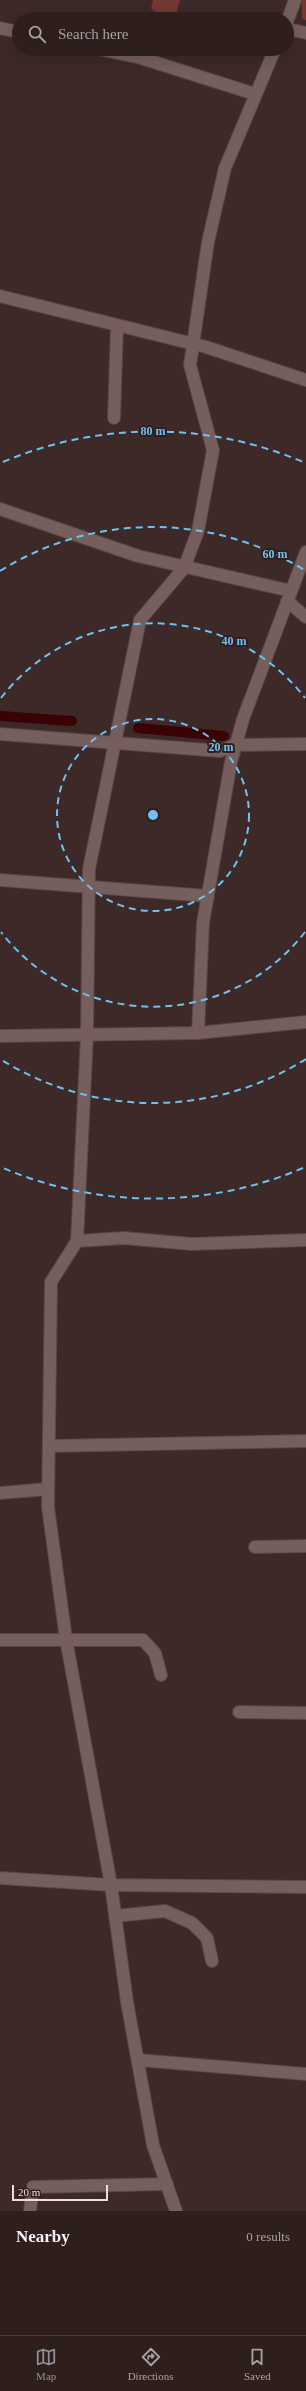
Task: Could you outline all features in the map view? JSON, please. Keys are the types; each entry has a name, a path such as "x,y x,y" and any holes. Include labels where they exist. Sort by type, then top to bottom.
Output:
{"street":[{"path":"291,12 295,0"},
{"path":"0,28 12,31"},
{"path":"294,30 306,33"},
{"path":"131,56 256,94"},
{"path":"176,2211 153,2145 138,2060 111,1885 66,1639 48,1507 51,1282 77,1241 87,1035 89,869 140,620 184,568 198,531 214,450 190,365 208,242 225,168 273,56"},
{"path":"0,296 193,344 306,380"},
{"path":"114,418 116,326"},
{"path":"0,509 138,556 289,596 306,617"},
{"path":"198,1033 203,923 235,746 243,719 306,552"},
{"path":"0,734 220,751 235,746 306,744"},
{"path":"0,880 208,896"},
{"path":"0,1036 198,1033 306,1022"},
{"path":"77,1241 124,1238 192,1244 306,1240"},
{"path":"49,1446 306,1441"},
{"path":"0,1494 48,1489"},
{"path":"255,1547 306,1546"},
{"path":"0,1640 143,1640 155,1653 161,1675"},
{"path":"239,1712 306,1713"},
{"path":"0,1878 111,1885 306,1887"},
{"path":"115,1916 166,1911 192,1923 207,1938 212,1961"},
{"path":"138,2060 306,2074"},
{"path":"30,2211 33,2187 167,2184"}],"shaded area":[{"path":"153,0 180,0 176,12 156,12 151,9"},
{"path":"302,0 306,0 306,20 302,19"}],"waterway":[{"path":"0,716 72,721"},
{"path":"138,728 224,736"}]}
